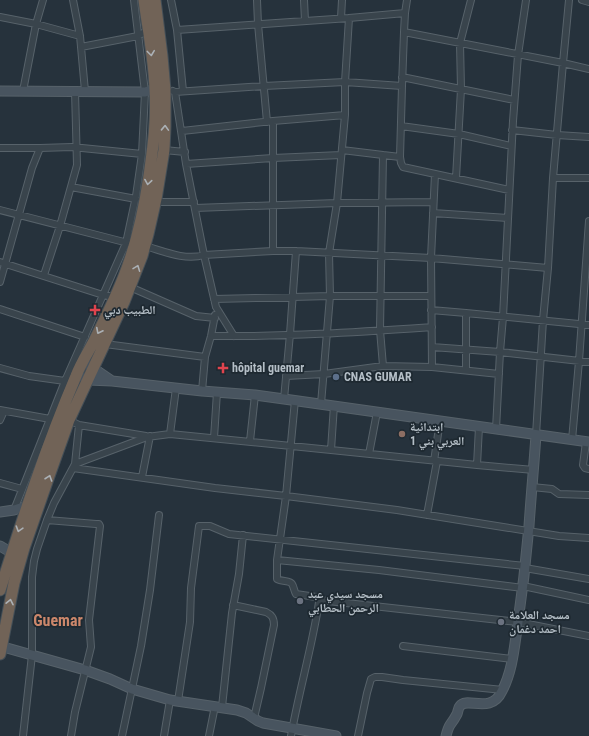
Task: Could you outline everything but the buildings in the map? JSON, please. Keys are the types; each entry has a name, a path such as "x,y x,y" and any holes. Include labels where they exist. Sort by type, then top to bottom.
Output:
{"highway":[{"path":"0,590 27,506 64,420 88,380 130,287 135,244 155,202 164,150 165,127 160,91 143,33 144,0"},
{"path":"0,649 14,583 24,548 39,506 76,374 110,310 135,244 141,222 154,144 160,91 162,56 155,0"}],"street":[{"path":"23,91 42,0"},
{"path":"44,276 72,187 77,165 76,147 81,47 73,0"},
{"path":"81,47 143,33 134,0"},
{"path":"171,0 177,30 183,91"},
{"path":"257,0 264,86 270,122 273,158 273,251"},
{"path":"304,0 305,21"},
{"path":"341,18 342,0"},
{"path":"407,0 402,77 401,165 403,167 509,190"},
{"path":"456,178 461,89 460,43 471,0"},
{"path":"496,429 514,100 518,55 526,0"},
{"path":"446,736 459,706 464,703 488,704 498,698 506,683 512,659 523,587 534,470 553,178 569,0"},
{"path":"582,0 589,2"},
{"path":"177,30 406,13"},
{"path":"0,17 36,24 80,36"},
{"path":"321,404 330,296 329,254 337,203 345,116 345,82 349,18"},
{"path":"404,32 589,69"},
{"path":"402,77 514,100"},
{"path":"0,91 183,91 345,82 402,86"},
{"path":"160,91 182,131 186,164 216,307 234,336"},
{"path":"74,466 64,420 65,381 103,295 135,244 136,199 142,154 160,91"},
{"path":"182,131 345,116"},
{"path":"401,126 459,134 511,146"},
{"path":"512,130 589,137"},
{"path":"0,148 76,147 142,154"},
{"path":"0,282 3,262 19,216 32,168 40,148"},
{"path":"164,150 185,152"},
{"path":"186,164 341,152 400,157"},
{"path":"383,155 380,330 383,366"},
{"path":"432,367 431,258 435,174"},
{"path":"553,178 589,178"},
{"path":"72,187 136,199"},
{"path":"155,202 194,205 273,206 337,203 433,202"},
{"path":"0,210 184,257 273,251 296,251 329,254 431,258 548,268"},
{"path":"433,213 508,218"},
{"path":"572,440 589,222"},
{"path":"284,399 296,251"},
{"path":"3,262 103,295 115,297"},
{"path":"130,287 196,316 215,318"},
{"path":"214,299 330,296 431,296"},
{"path":"202,391 205,356 211,336 216,307"},
{"path":"0,309 85,337"},
{"path":"431,310 589,325"},
{"path":"466,313 466,370"},
{"path":"211,336 328,333 432,327"},
{"path":"105,344 205,356"},
{"path":"432,347 500,352 589,362"},
{"path":"83,362 112,381"},
{"path":"286,376 324,374 383,366 432,367 499,374"},
{"path":"0,368 30,376 65,381"},
{"path":"76,374 88,380 255,395 587,442 583,465 585,468 589,469"},
{"path":"170,434 176,388"},
{"path":"214,438 217,392"},
{"path":"250,442 255,395"},
{"path":"295,400 286,496 277,560 278,580 291,583 297,594 316,597 319,600 518,622 589,636"},
{"path":"331,450 334,405"},
{"path":"0,420 2,411 64,420 149,436 170,434 477,466 534,470"},
{"path":"369,454 377,412"},
{"path":"14,510 22,489 64,420"},
{"path":"428,514 440,421"},
{"path":"477,466 479,426"},
{"path":"23,736 32,655 32,577 37,549 54,503 74,466 149,436"},
{"path":"142,478 149,436"},
{"path":"74,466 142,478 347,503 428,514 566,537 589,538"},
{"path":"0,483 22,489"},
{"path":"532,487 550,489 559,494 589,495"},
{"path":"0,512 27,506 39,506"},
{"path":"122,736 141,646 150,590 159,515"},
{"path":"47,520 99,524 100,526 89,620 91,647 71,736"},
{"path":"164,736 174,701 190,622 191,588 198,526 210,526 229,534 525,567 589,579"},
{"path":"209,736 219,707 244,535"},
{"path":"0,546 12,553"},
{"path":"277,560 523,587 589,600"},
{"path":"292,732 315,630 319,600"},
{"path":"233,604 266,612 273,618 274,625 254,718"},
{"path":"403,646 512,659"},
{"path":"0,649 32,655 85,670 132,689 174,701 237,710 246,713 258,721 292,732 336,736"},
{"path":"358,736 371,679 375,677 503,690"}],"place":[{"name":"الطبيب دبي","path":"95,310"},
{"name":"hôpital guemar","path":"223,368"},
{"name":"CNAS GUMAR","path":"336,377"},
{"name":"ابتدائية العربي بني 1","path":"402,434"},
{"name":"مسجد سيدي عبد الرحمن الحطابي","path":"300,601"},
{"name":"مسجد العلامة احمد دغمان","path":"501,622"}],"district":[{"name":"Guemar","path":"58,620"}]}
